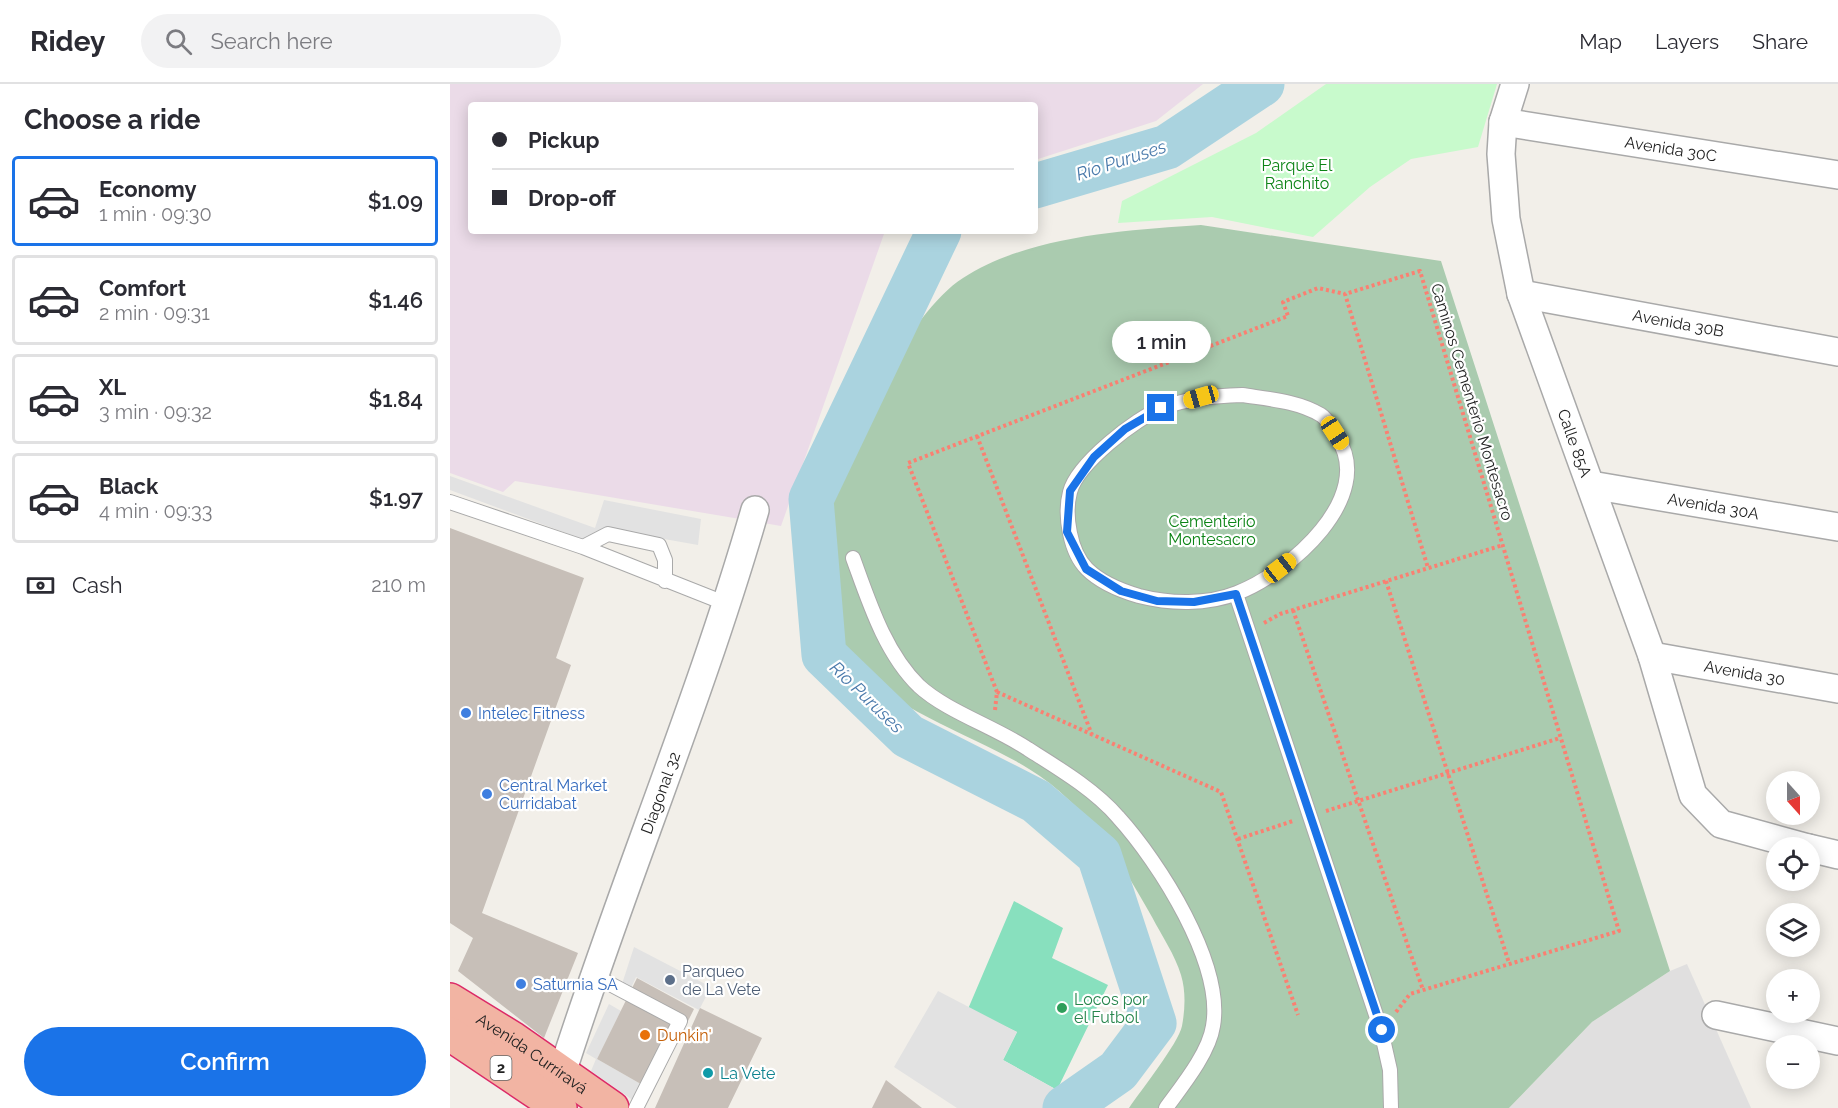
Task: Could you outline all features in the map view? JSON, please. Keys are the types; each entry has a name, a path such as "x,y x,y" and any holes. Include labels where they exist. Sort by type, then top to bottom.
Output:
{"highway":[{"name":"Avenida Curriravá","path":"450,1000 512,1038 612,1108"},
{"name":"Avenida Curriravá","path":"450,1034 560,1108"}],"street":[{"name":"Calle 85A","path":"1515,84 1503,122 1501,154 1506,219 1521,294 1652,656 1693,795 1721,825 1767,837"},
{"name":"Avenida 30C","path":"1503,122 1838,175"},
{"name":"Avenida 30B","path":"1521,294 1838,352"},
{"name":"Avenida 30A","path":"1591,485 1838,527"},
{"name":"Diagonal 32","path":"562,1073 593,975 727,604 755,510"},
{"name":"Avenida 30","path":"1652,656 1838,689"},
{"path":"1820,851 1838,855"},
{"path":"1716,1016 1838,1041"}],"lane":[{"path":"1242,395 1283,401 1323,416 1346,451 1344,493 1323,530 1265,580 1236,594 1194,602 1157,601 1121,591 1086,569 1067,532 1070,491 1094,457 1125,429 1161,408 1211,396 1242,395"},
{"path":"450,502 583,547 727,604"},
{"path":"583,547 608,534 659,545 665,560 665,581"},
{"path":"853,558 896,659 918,685 937,701 994,728 1093,795 1118,816 1153,862 1174,898 1206,963 1216,1002 1213,1029 1195,1067 1166,1108"},
{"path":"1236,594 1382,1030 1390,1070 1391,1108"},
{"path":"593,975 680,1021 636,1108"}],"path":[{"name":"Caminos Cementerio Montesacro","path":"1298,1015 1221,792 997,692 908,463 1288,316 1282,302 1318,288 1345,294 1420,271 1618,931 1410,994 1382,1030"},
{"path":"1345,294 1428,568"},
{"path":"977,436 1092,735"},
{"name":"Caminos Cementerio Montesacro","path":"1248,633 1280,614 1503,545"},
{"path":"1386,581 1509,963"},
{"path":"1293,610 1423,990"},
{"path":"1238,839 1560,738"}],"shaded area":[{"path":"450,84 1203,84 1156,121 1038,159 1038,102 468,102 468,234 884,234 781,526 515,481 503,492 450,473"},
{"path":"450,476 595,528 604,500 701,519 698,545 602,528 590,542 450,490"},
{"name":"Parqueo de La Vete","path":"634,947 711,987 699,1010 636,977 631,988 622,984"},
{"path":"1687,964 1751,1108 1509,1108 1592,1022 1670,971"},
{"path":"938,991 1017,1032 1003,1060 1057,1090 1045,1108 957,1108 894,1067"},
{"path":"609,1004 621,1011 597,1059 653,1091 644,1108 591,1071 596,1059 586,1053"}],"green space":[{"name":"Parque El Ranchito","path":"1326,84 1497,84 1478,147 1411,159 1370,187 1313,237 1212,217 1118,223 1122,201 1256,133"},
{"name":"Cementerio Montesacro","path":"1201,225 1441,261 1670,971 1592,1022 1509,1108 1129,1108 1167,1055 1179,1034 1183,1020 1184,987 1168,946 1127,875 1100,835 1068,799 1049,783 1009,757 935,721 888,694 853,662 838,629 828,585 826,540 830,504 838,478 850,447 882,381 921,319 942,295 963,278 989,264 1047,244 1141,229"},
{"path":"1014,901 1063,928 1052,958 1108,985 1057,1090 1003,1060 1017,1032 968,1009"}],"building":[{"name":"Central Market Curridabat","path":"450,528 584,578 556,658 571,665 482,913 578,953 544,1038 458,971 473,938 450,923"},
{"name":"Dunkin'","path":"637,978 694,1009 653,1091 597,1059"},
{"name":"La Vete","path":"700,1008 762,1038 728,1108 655,1108"},
{"path":"886,1080 922,1108 872,1108"}],"waterway":[{"name":"Río Puruses","path":"1038,185 1167,147 1262,84"},
{"name":"Río Puruses","path":"938,234 811,499 824,655 908,736 1036,801 1099,855 1154,1023 1118,1071 1065,1108"}],"place":[{"name":"Intelec Fitness","path":"466,713"},
{"name":"Central Market Curridabat","path":"487,794"},
{"name":"Parqueo de La Vete","path":"670,980"},
{"name":"Saturnia SA","path":"521,984"},
{"name":"Locos por el Futbol","path":"1062,1008"},
{"name":"Dunkin'","path":"645,1035"},
{"name":"La Vete","path":"708,1073"}],"route":[{"path":"1161,408 1125,429 1094,457 1070,491 1067,532 1086,569 1121,591 1157,601 1194,602 1236,594 1382,1030"}]}
